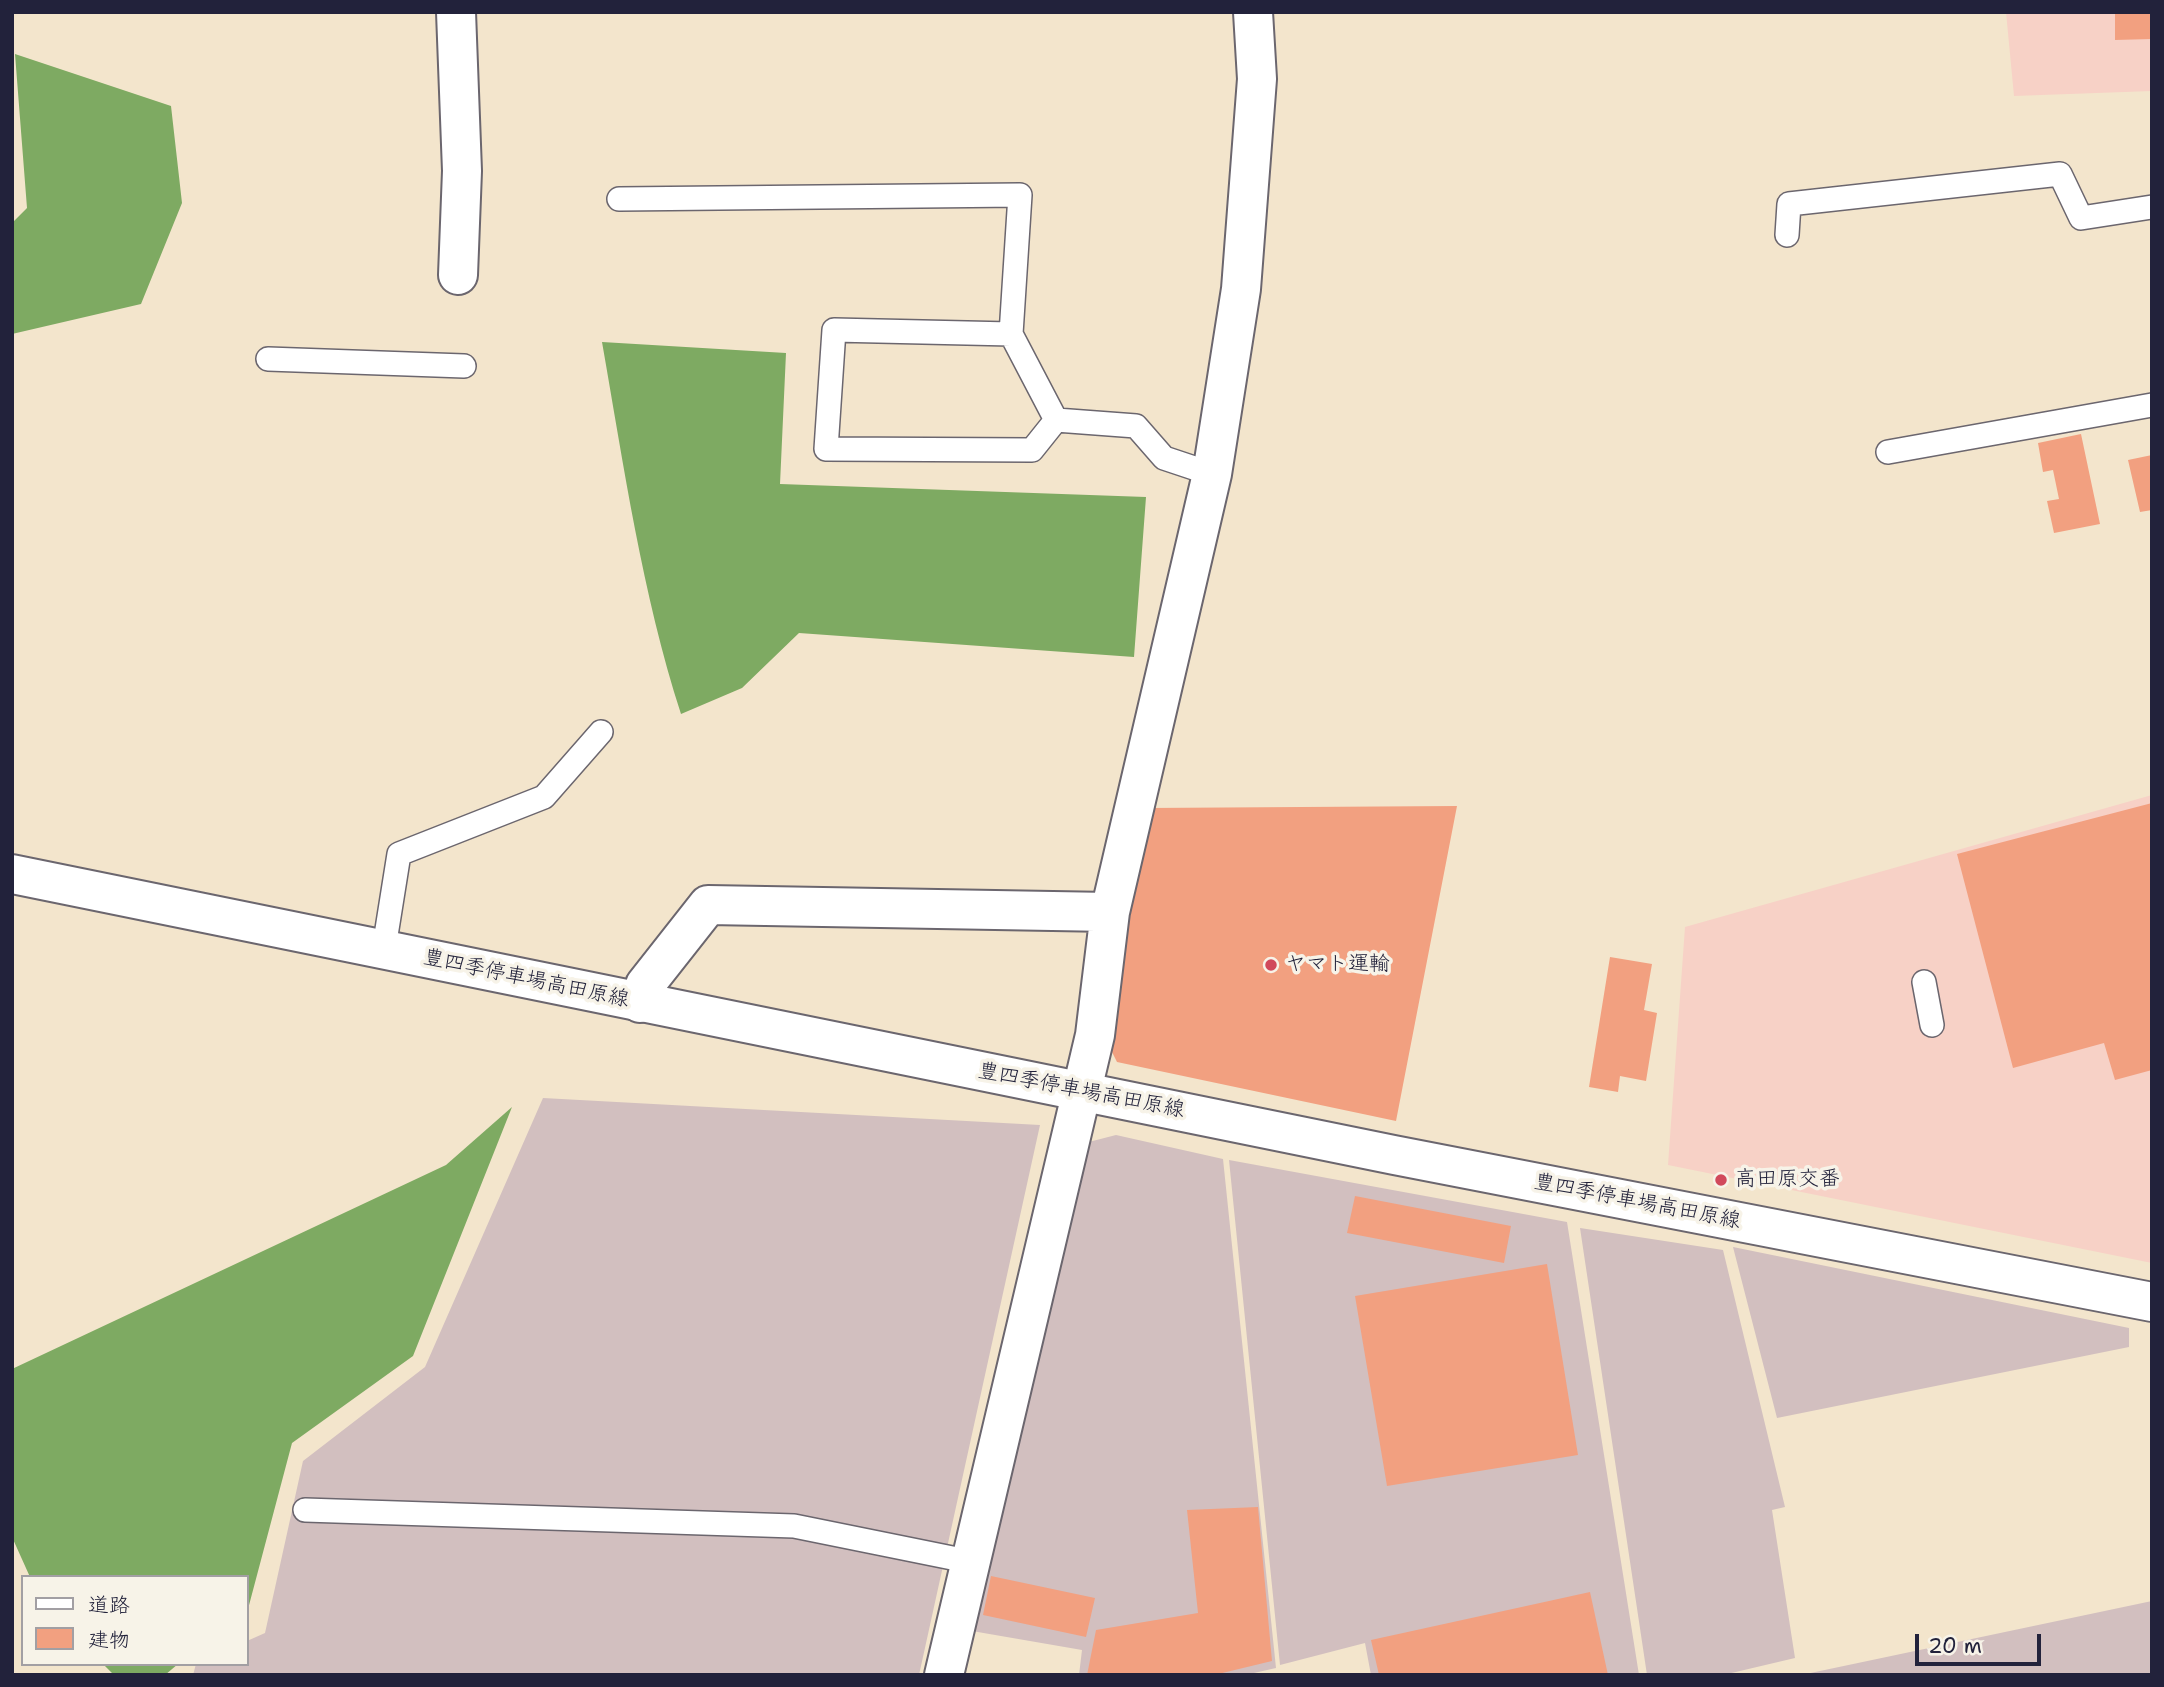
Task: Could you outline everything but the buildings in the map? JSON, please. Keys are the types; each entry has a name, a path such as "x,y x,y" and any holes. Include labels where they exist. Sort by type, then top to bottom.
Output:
{"street":[{"path":"456,12 463,171 458,275"},
{"path":"944,1675 1096,1035 1110,912 1212,474 1241,289 1257,79 1253,12"},
{"name":"豊四季停車場高田原線","path":"12,874 1394,1155 2152,1302"},
{"path":"640,1003 645,985 708,905 1110,912"}],"lane":[{"path":"1787,235 1789,204 2060,174 2081,218 2152,207"},
{"path":"619,199 1020,195 1011,334 1056,420"},
{"path":"1011,334 834,330 826,449 1031,450 1056,420"},
{"path":"268,359 464,366"},
{"path":"1888,452 1927,450 2017,434 2152,405"},
{"path":"1056,420 1136,426 1164,457 1212,474"},
{"path":"384,948 398,854 544,797 601,732"},
{"path":"1924,982 1932,1025"},
{"path":"305,1510 794,1526 972,1562"}],"shaded area":[{"path":"2006,12 2152,12 2152,91 2014,96"},
{"path":"2152,795 2152,1263 1668,1165 1685,927"},
{"path":"543,1098 1040,1125 919,1675 193,1675 195,1666 248,1666 248,1641 265,1633 303,1461 425,1367"},
{"path":"1116,1135 1223,1159 1276,1668 1245,1675 1079,1675 1082,1650 972,1631 1081,1144"},
{"path":"1229,1160 1567,1222 1639,1675 1371,1675 1365,1643 1280,1665"},
{"path":"1580,1228 1723,1250 1785,1507 1772,1510 1795,1658 1723,1675 1647,1675"},
{"path":"1733,1247 2129,1328 2129,1347 1777,1418"},
{"path":"2152,1601 2152,1675 1801,1675"}],"green space":[{"path":"15,54 171,106 182,203 141,304 12,334 12,223 27,208"},
{"path":"602,342 786,353 780,484 1146,497 1134,657 799,633 742,688 681,714 645,576"},
{"path":"512,1107 413,1356 292,1443 248,1609 248,1575 29,1575 12,1537 12,1369 446,1165"},
{"path":"105,1666 176,1666 165,1675 114,1675"}],"place":[{"name":"ヤマト運輸","path":"1271,965"},
{"name":"高田原交番","path":"1721,1180"}]}
